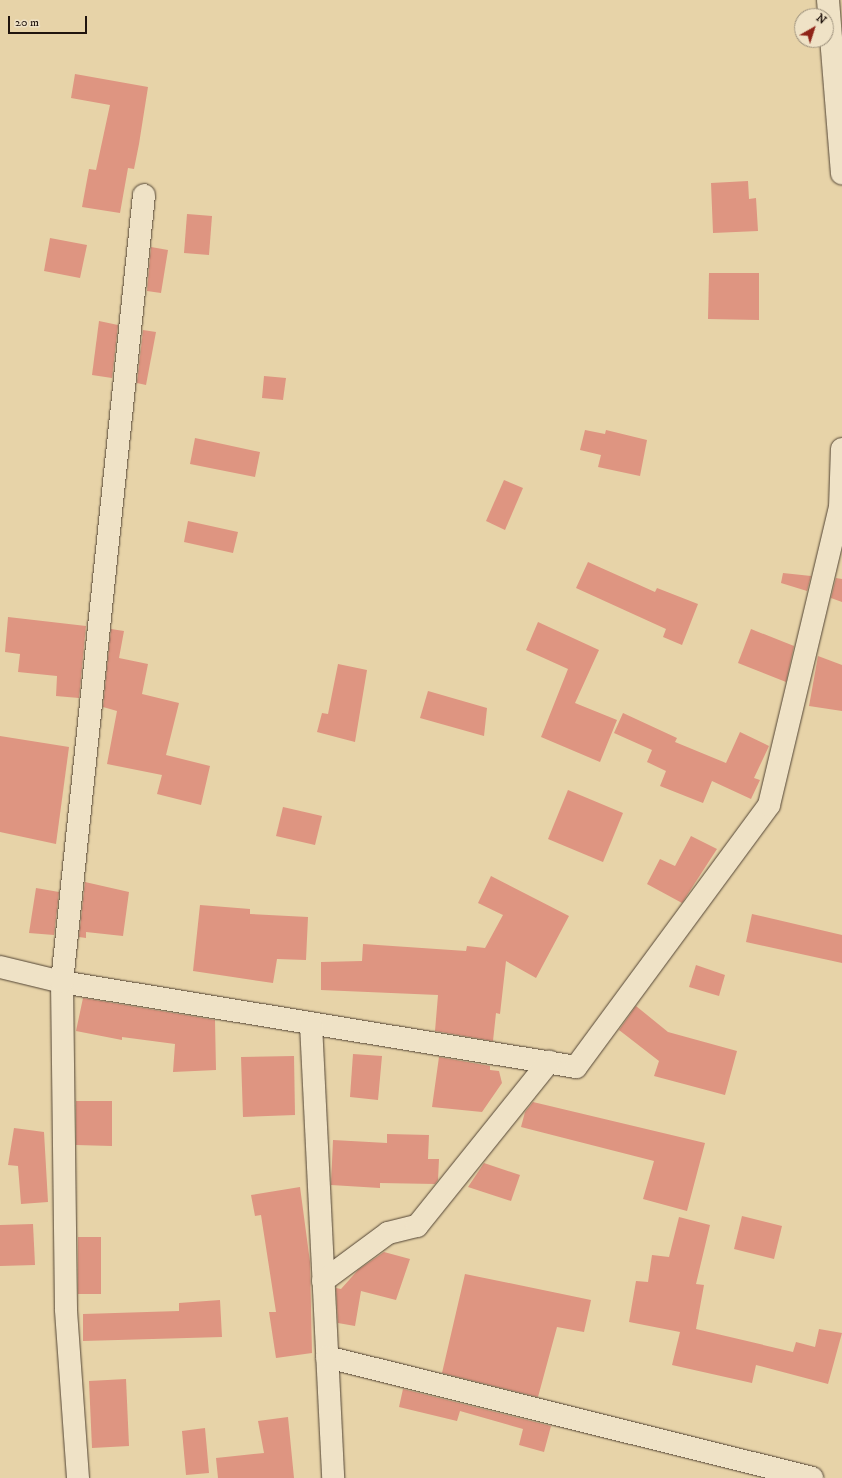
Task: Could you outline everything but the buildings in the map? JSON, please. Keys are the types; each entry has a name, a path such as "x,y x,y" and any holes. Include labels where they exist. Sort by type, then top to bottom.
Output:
{"street":[{"path":"828,0 842,173"},
{"path":"78,1478 66,1309 62,982 144,194"},
{"path":"0,967 62,982 576,1067 769,805 841,508 842,449"},
{"path":"311,1024 333,1478"},
{"path":"323,1281 388,1233 417,1226 549,1062"},
{"path":"327,1357 812,1478"}]}
